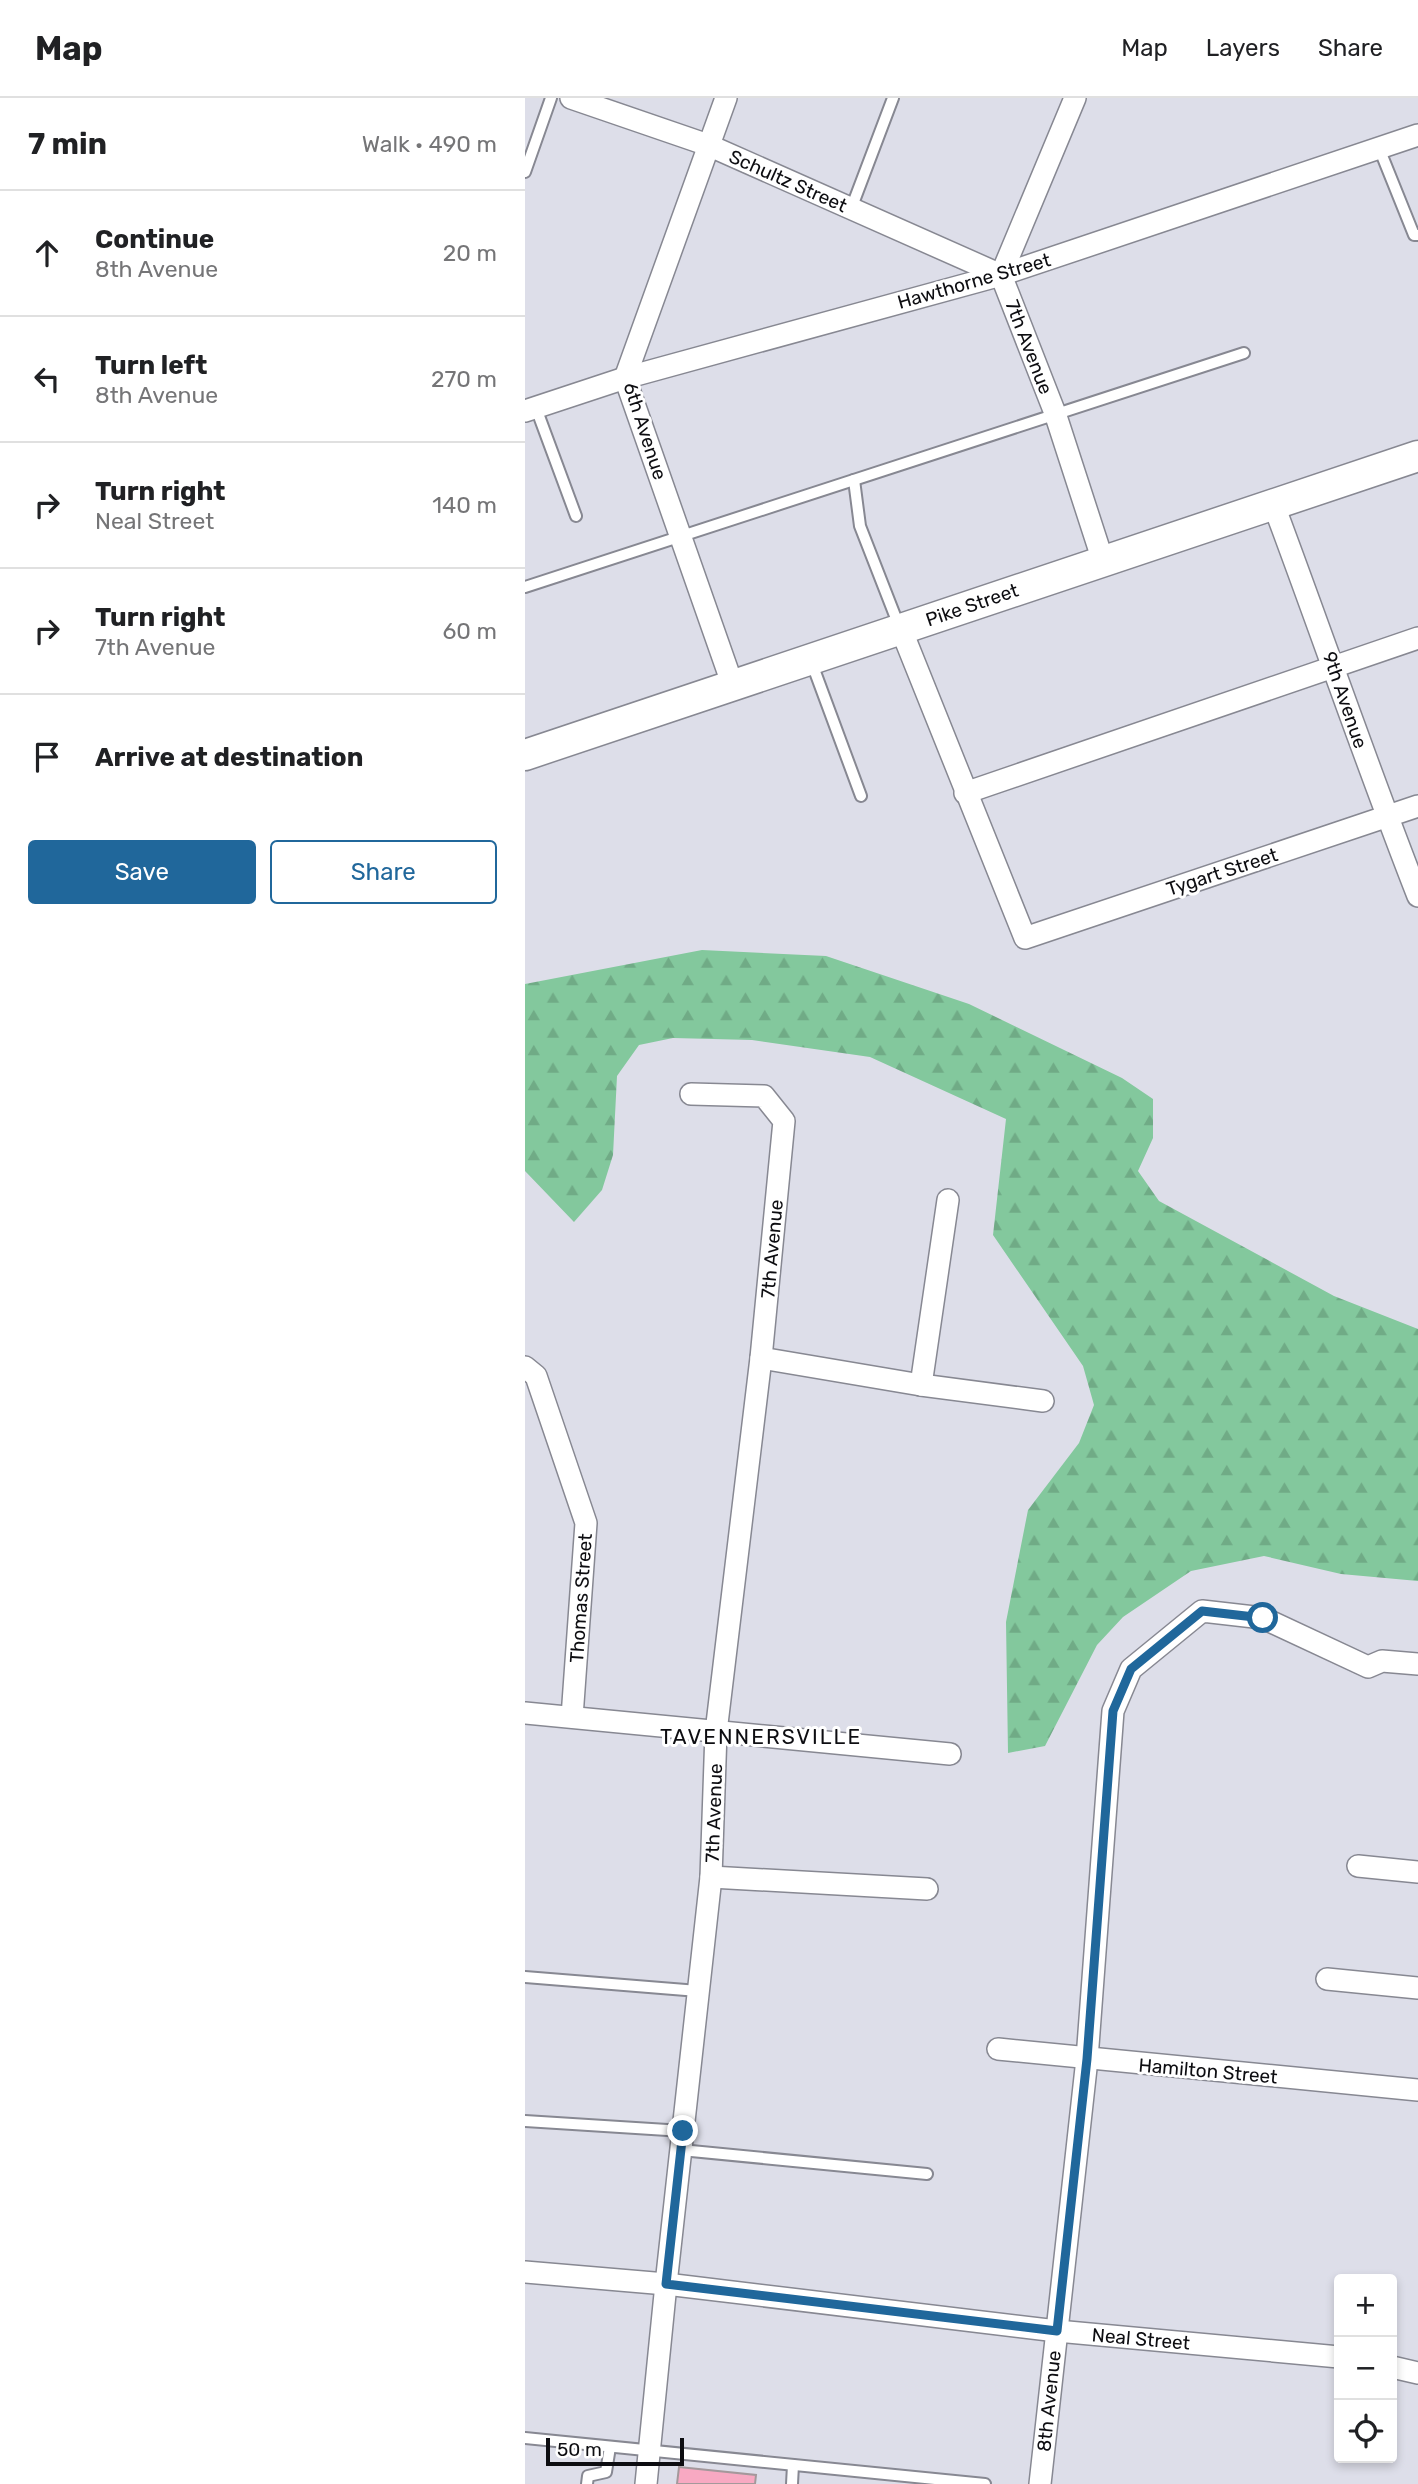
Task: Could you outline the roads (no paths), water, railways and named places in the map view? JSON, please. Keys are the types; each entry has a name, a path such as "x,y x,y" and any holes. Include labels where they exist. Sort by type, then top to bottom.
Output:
{"main road":[{"name":"Pike Street","path":"525,755 1418,456"}],"street":[{"name":"7th Avenue","path":"1075,98 1001,275 1055,413 1103,561"},
{"name":"6th Avenue","path":"721,99 708,145 625,378 733,685"},
{"name":"Schultz Street","path":"586,101 708,145 1001,275"},
{"name":"Hawthorne Street","path":"531,409 625,378 1001,275 1418,135"},
{"name":"9th Avenue","path":"1273,503 1418,897"},
{"path":"901,629 965,793 1418,638"},
{"name":"Tygart Street","path":"965,793 1025,938 1418,806"},
{"name":"7th Avenue","path":"646,2484 711,1877 716,1732 761,1359 784,1121 764,1096 691,1094"},
{"path":"921,1385 949,1200"},
{"path":"761,1359 921,1385 1043,1401"},
{"name":"Thomas Street","path":"525,1367 536,1376 586,1523 572,1717"},
{"name":"8th Avenue","path":"1040,2484 1087,2059 1113,1711 1131,1669 1202,1611 1263,1618 1368,1667 1382,1661 1418,1664"},
{"path":"525,1713 950,1754"},
{"path":"1358,1866 1418,1872"},
{"path":"711,1877 927,1889"},
{"path":"1327,1979 1418,1987"},
{"name":"Hamilton Street","path":"998,2049 1418,2090"},
{"name":"Neal Street","path":"525,2272 666,2284 1057,2331 1334,2357"},
{"path":"1397,2368 1418,2372"}],"lane":[{"path":"525,172 551,98"},
{"path":"852,209 893,98"},
{"path":"1379,148 1414,235 1418,235"},
{"path":"525,587 1244,352"},
{"path":"531,409 576,516"},
{"path":"854,480 860,526 901,629"},
{"path":"811,660 861,796"},
{"path":"525,1977 698,1991"},
{"path":"525,2121 927,2174"},
{"path":"525,2438 843,2470 896,2479 985,2484"},
{"path":"587,2484 588,2476 606,2472 610,2447"},
{"path":"792,2484 793,2465"},
{"path":"842,2484 843,2470"}],"district":[{"name":"TAVENNERSVILLE","path":"761,1736"}]}
